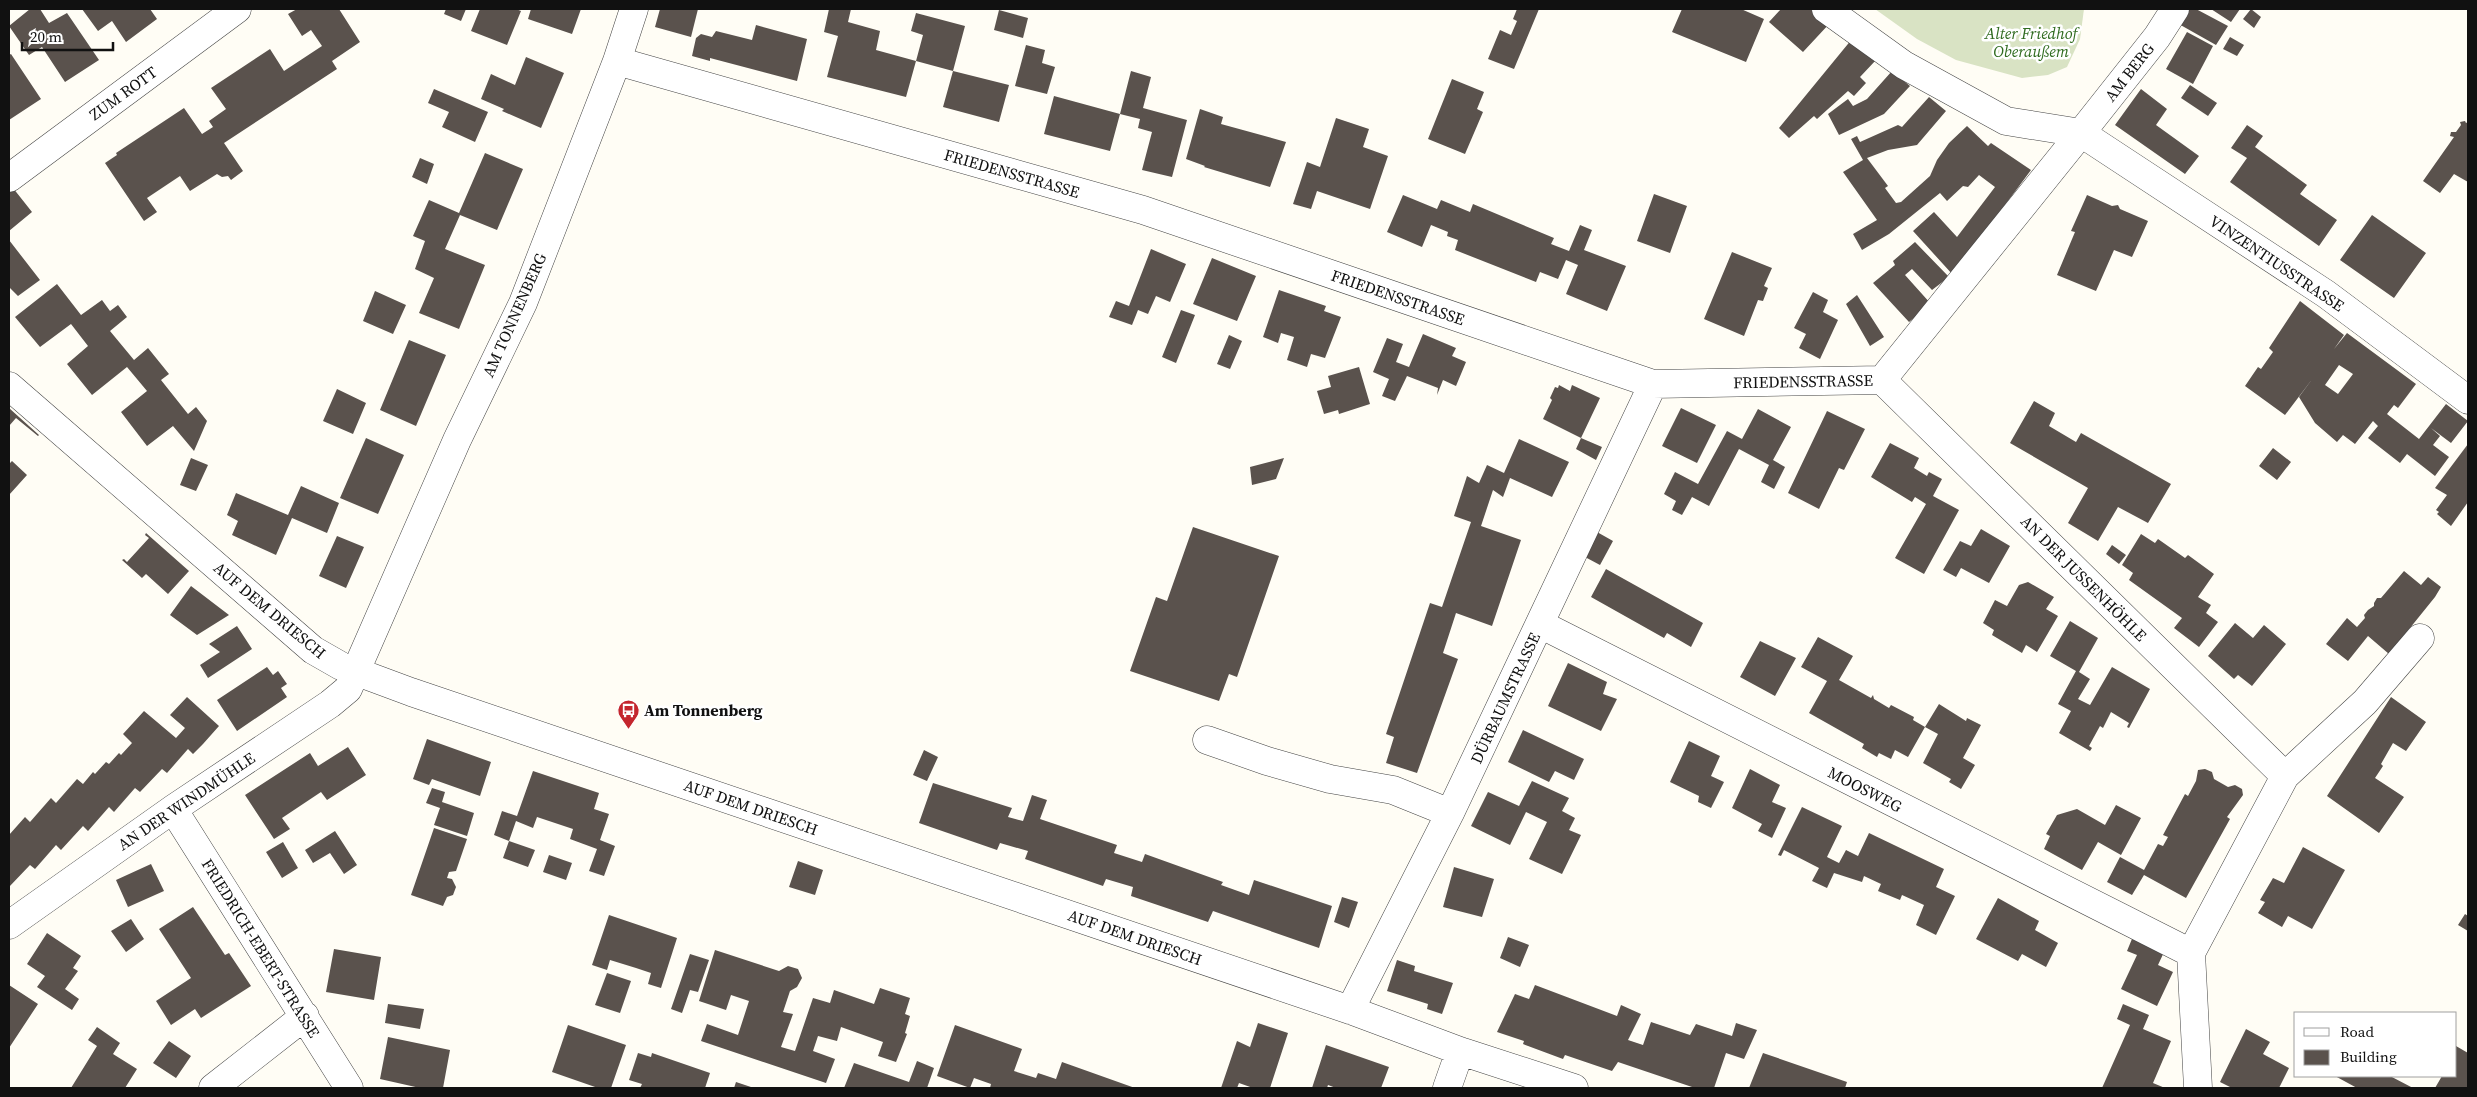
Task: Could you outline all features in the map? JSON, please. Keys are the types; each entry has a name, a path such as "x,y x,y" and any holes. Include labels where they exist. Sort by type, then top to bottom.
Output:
{"street":[{"name":"ZUM ROTT","path":"9,178 237,9"},
{"name":"AM TONNENBERG","path":"356,671 457,440 523,303 617,61 634,9"},
{"path":"1826,9 1904,65 2006,121 2081,133"},
{"name":"AM BERG","path":"2081,133 2156,37 2175,9"},
{"name":"FRIEDENSSTRASSE","path":"617,61 1143,210 1653,384 1882,380 2081,133"},
{"name":"VINZENTIUSSTRASSE","path":"2081,133 2326,294 2468,400"},
{"name":"AN DER JUSSENHÖHLE","path":"1882,380 2285,776"},
{"name":"DÜRBAUMSTRASSE","path":"1350,1010 1450,813 1653,384"},
{"name":"AUF DEM DRIESCH","path":"9,386 313,650 341,666 411,692 1350,1010 1460,1051 1574,1088"},
{"name":"MOOSWEG","path":"1540,624 2191,953"},
{"path":"2198,1088 2191,953 2285,776 2365,702 2420,638"},
{"name":"AN DER WINDMÜHLE","path":"9,925 173,809 330,704 348,689 356,671"},
{"path":"1207,740 1267,762 1330,780 1393,790 1450,813"},
{"name":"FRIEDRICH-EBERT-STRASSE","path":"173,809 349,1088"},
{"path":"213,1088 304,1016"},
{"path":"1447,1088 1460,1051"}],"green space":[{"name":"Alter Friedhof Oberaußem","path":"1875,9 2084,9 2080,39 2067,67 2048,75 2022,78 1956,60 1917,39"}],"building":[{"path":"30,9 40,9 49,23 67,13 99,60 65,82 42,47 29,55 9,26"},
{"path":"82,9 150,9 157,19 126,42 112,21 98,31"},
{"path":"297,9 339,9 360,42 332,61 337,69 224,143 243,171 231,180 228,176 222,177 217,174 190,191 180,176 147,198 157,212 144,221 105,163 117,155 116,153 184,108 202,134 213,127 209,121 226,109 211,88 270,49 284,71 322,46 311,30 302,36 288,14"},
{"path":"446,9 466,9 461,21 444,14"},
{"path":"480,9 516,9 521,11 507,45 471,31"},
{"path":"531,9 581,9 572,34 528,19"},
{"path":"660,9 698,9 691,37 655,27"},
{"path":"829,9 851,9 848,22 880,31 876,50 916,61 906,97 827,77 838,36 824,32"},
{"path":"1517,9 1539,9 1514,69 1488,59 1500,30 1511,35 1517,21 1513,19"},
{"path":"1682,9 1741,9 1764,19 1746,62 1672,32"},
{"path":"1781,9 1810,9 1830,23 1803,52 1769,22"},
{"path":"2187,9 2196,9 2228,26 2216,45 2177,23"},
{"path":"2211,9 2240,9 2231,22"},
{"path":"2251,9 2261,17 2254,28 2243,19"},
{"path":"999,10 1028,18 1023,38 994,30"},
{"path":"916,13 965,26 953,71 916,61 923,35 911,31"},
{"path":"756,25 807,39 797,81 710,58 710,61 692,56 696,38 701,34 712,37 716,31 752,40"},
{"path":"2187,32 2213,46 2193,84 2166,69"},
{"path":"2230,37 2244,45 2237,56 2223,49"},
{"path":"1852,39 1876,60 1860,77 1866,83 1854,96 1848,91 1817,119 1814,116 1789,138 1779,128"},
{"path":"1026,45 1045,50 1042,63 1055,67 1047,94 1015,86"},
{"path":"11,54 41,99 9,120 9,55"},
{"path":"526,57 564,73 541,128 502,111 504,109 481,99 491,74 515,85"},
{"path":"953,71 1009,85 999,122 943,107"},
{"path":"1131,71 1151,77 1143,108 1187,120 1172,177 1142,170 1152,132 1138,128 1140,119 1120,114"},
{"path":"1892,71 1910,86 1884,114 1839,135 1828,114 1848,99 1853,106 1867,99"},
{"path":"1452,79 1484,92 1477,109 1483,112 1465,154 1428,139"},
{"path":"2190,85 2217,103 2208,116 2181,98"},
{"path":"434,89 488,112 475,142 442,127 449,112 428,103"},
{"path":"2141,89 2167,109 2156,125 2199,156 2185,174 2115,125"},
{"path":"1054,96 1120,114 1110,151 1044,134"},
{"path":"1929,97 1946,111 1917,145 1888,150 1867,158 1888,186 1885,188 1896,203 1901,202 1930,176 1937,160 1949,143 1967,126 1988,146 1991,143 2031,170 1953,275 1913,231 1934,212 1957,237 1995,187 1979,175 1968,187 1963,186 1947,201 1940,193 1889,234 1862,250 1853,234 1877,220 1843,172 1863,160 1851,139 1857,136 1860,142 1898,125 1902,127"},
{"path":"1200,109 1223,117 1221,124 1286,142 1270,187 1204,167 1186,159"},
{"path":"1336,118 1369,129 1363,147 1388,156 1370,209 1317,191 1311,209 1293,204 1307,162 1320,167"},
{"path":"2465,121 2466,123 2468,122 2468,182 2454,174 2440,193 2423,181 2454,137 2450,136 2451,132 2456,132 2461,125 2460,122"},
{"path":"2247,125 2263,136 2255,147 2307,185 2300,194 2337,220 2319,246 2230,182 2247,158 2231,148"},
{"path":"485,153 523,169 497,230 460,215 445,249 485,265 459,329 419,313 434,278 415,269 425,241 413,236 429,200 459,213"},
{"path":"420,158 434,164 427,184 412,177"},
{"path":"13,188 32,212 9,231 9,192"},
{"path":"1654,194 1687,206 1670,253 1637,241"},
{"path":"1403,195 1437,209 1441,200 1470,212 1473,204 1554,238 1551,244 1569,251 1580,225 1592,230 1584,250 1626,266 1607,311 1566,294 1578,265 1566,260 1558,279 1540,272 1536,282 1455,250 1458,240 1447,236 1448,232 1431,225 1422,247 1387,232"},
{"path":"2087,195 2112,206 2118,205 2120,209 2148,221 2132,257 2114,250 2096,291 2057,275 2075,232 2071,231"},
{"path":"2372,215 2426,253 2394,298 2340,260"},
{"path":"9,240 40,280 18,296 9,287"},
{"path":"1915,242 1949,277 1932,290 1912,269 1905,275 1931,304 1909,322 1873,283 1895,265 1893,261"},
{"path":"1151,249 1186,264 1170,302 1156,296 1148,314 1138,310 1132,325 1109,317 1116,301 1129,306"},
{"path":"1732,252 1772,268 1764,286 1768,288 1763,301 1758,300 1744,336 1704,319"},
{"path":"1212,258 1256,276 1237,321 1193,304"},
{"path":"57,284 81,315 102,300 110,311 118,305 127,317 110,331 134,360 148,348 169,374 161,380 188,414 196,407 207,421 194,451 173,426 147,446 121,412 147,391 127,367 92,395 67,364 88,346 71,324 40,347 15,317"},
{"path":"1279,290 1326,306 1324,311 1341,317 1325,358 1311,354 1307,367 1287,360 1294,337 1281,333 1278,343 1263,337"},
{"path":"375,291 406,305 393,334 363,321"},
{"path":"1813,292 1828,300 1823,312 1838,320 1820,359 1799,348 1806,334 1794,328"},
{"path":"1857,295 1884,337 1870,346 1846,304"},
{"path":"2300,301 2344,335 2334,349 2347,333 2416,384 2398,408 2394,405 2387,414 2419,439 2446,404 2468,421 2451,443 2431,428 2440,436 2433,445 2449,457 2435,476 2407,454 2400,463 2368,438 2378,426 2373,421 2355,444 2343,435 2337,442 2315,423 2299,397 2313,378 2285,415 2245,386 2258,367 2261,369 2273,352 2269,348","holes":["2339,365 2353,374 2338,394 2325,385"]},
{"path":"1181,310 1195,315 1176,363 1162,357"},
{"path":"1423,334 1456,348 1452,356 1466,362 1456,386 1443,380 1437,395 1438,388 1407,376 1395,401 1382,396 1389,379 1373,372 1387,338 1403,344 1396,362 1409,367"},
{"path":"1229,335 1242,341 1230,369 1217,364"},
{"path":"409,340 446,355 416,426 380,410"},
{"path":"1359,367 1370,404 1339,414 1338,410 1324,414 1317,391 1331,387 1328,376"},
{"path":"1559,385 1570,391 1572,385 1600,398 1581,438 1543,419 1552,400 1550,398 1555,387 1558,388"},
{"path":"337,389 366,403 353,434 323,421"},
{"path":"2034,401 2055,413 2049,426 2076,442 2081,433 2171,484 2148,523 2118,507 2098,541 2068,523 2088,488 2010,443"},
{"path":"9,408 39,435 16,418 9,426"},
{"path":"1681,408 1716,425 1697,463 1662,446"},
{"path":"1758,409 1791,427 1773,460 1785,467 1774,489 1761,482 1769,465 1739,449 1709,506 1692,497 1682,515 1672,510 1676,501 1664,494 1675,472 1698,484 1727,431 1742,439"},
{"path":"1827,411 1865,429 1844,470 1839,468 1819,509 1788,493"},
{"path":"366,438 404,455 378,514 340,498"},
{"path":"1581,438 1602,447 1596,460 1576,449"},
{"path":"1519,439 1569,462 1552,497 1510,478 1503,497 1493,490 1481,526 1521,540 1492,626 1456,613 1443,653 1458,659 1417,773 1386,763 1394,737 1386,734 1430,603 1442,607 1471,522 1454,516 1467,476 1479,483 1487,465 1504,473"},
{"path":"1890,443 1919,458 1914,468 1927,476 1929,472 1942,479 1933,496 1959,510 1924,574 1895,558 1926,504 1915,497 1912,502 1871,477"},
{"path":"2468,444 2468,502 2451,526 2437,514 2439,512 2436,510 2447,495 2435,488"},
{"path":"2273,448 2291,462 2277,480 2259,466"},
{"path":"191,458 208,465 196,491 180,485"},
{"path":"1284,458 1276,479 1252,485 1250,467"},
{"path":"12,461 27,475 9,495 9,464"},
{"path":"301,486 339,503 327,533 292,518 276,555 232,535 238,521 227,515 236,493 288,515"},
{"path":"1193,527 1279,556 1237,677 1229,674 1219,701 1130,671 1156,597 1167,601"},
{"path":"1981,529 2010,546 1989,583 1961,568 1956,577 1943,570 1960,541 1971,546"},
{"path":"1597,532 1613,541 1600,565 1585,557"},
{"path":"146,533 189,571 168,594 146,574 142,578 122,560 124,559 127,562 149,538 145,535"},
{"path":"2141,534 2155,543 2158,539 2185,558 2188,555 2214,574 2198,597 2211,605 2206,613 2218,622 2199,647 2174,628 2182,618 2129,580 2133,573 2122,565"},
{"path":"337,536 364,547 346,588 319,576"},
{"path":"2112,545 2126,555 2119,564 2106,554"},
{"path":"1606,569 1703,623 1691,647 1667,633 1664,638 1591,597"},
{"path":"2404,571 2421,585 2428,577 2441,587 2389,654 2368,636 2348,661 2326,644 2347,618 2357,627 2365,618 2364,615 2368,610 2374,606 2377,598 2381,598"},
{"path":"2028,582 2054,597 2046,609 2058,616 2037,652 2026,645 2022,653 1992,635 1994,630 1983,623 1995,600 2007,606 2019,585"},
{"path":"191,586 229,615 197,635 170,615"},
{"path":"2070,621 2098,638 2079,672 2090,679 2078,699 2090,705 2112,667 2150,689 2129,728 2127,727 2129,723 2111,712 2103,728 2100,726 2089,746 2092,748 2090,751 2059,733 2071,711 2058,704 2076,671 2050,656"},
{"path":"2235,623 2253,638 2264,625 2286,644 2252,686 2238,675 2234,679 2208,656"},
{"path":"237,626 252,649 208,678 200,665 220,652 209,644"},
{"path":"1818,637 1853,656 1839,680 1871,698 1873,695 1874,699 1889,708 1891,705 1914,717 1913,720 1925,727 1908,757 1895,750 1891,759 1879,753 1877,757 1862,748 1864,744 1809,713 1827,681 1801,667"},
{"path":"1760,641 1796,658 1775,696 1740,677"},
{"path":"1568,663 1607,682 1603,694 1617,699 1601,731 1548,706"},
{"path":"267,667 273,675 278,671 287,684 281,688 287,697 237,731 217,700"},
{"path":"187,697 219,726 203,744 193,754 188,749 167,773 162,769 140,792 135,788 114,812 109,807 88,831 83,826 61,850 56,845 35,869 30,865 9,887 9,835 25,817 30,822 51,798 56,803 77,779 83,784 93,772 95,774 106,762 109,764 119,753 121,755 132,743 123,734 144,711 176,738 185,728 170,715"},
{"path":"2391,697 2426,722 2406,751 2393,743 2381,764 2383,766 2375,778 2404,797 2379,833 2327,796"},
{"path":"1939,704 1966,721 1967,718 1981,725 1963,758 1975,765 1961,789 1949,782 1951,779 1923,763 1938,734 1925,727"},
{"path":"1523,730 1584,759 1574,780 1555,771 1549,782 1508,762"},
{"path":"427,739 491,762 480,796 432,779 429,785 413,779"},
{"path":"1689,741 1720,756 1711,776 1724,782 1711,808 1698,802 1699,796 1670,782"},
{"path":"348,747 366,775 327,800 321,792 282,818 290,829 274,839 245,795 310,753 318,766"},
{"path":"924,750 938,757 927,781 913,775"},
{"path":"1750,769 1780,785 1772,802 1786,808 1772,838 1758,831 1762,824 1732,808"},
{"path":"2205,769 2212,772 2214,779 2228,787 2235,785 2242,789 2243,795 2227,817 2230,819 2186,898 2144,875 2132,895 2107,882 2120,857 2144,870 2158,844 2163,846 2168,837 2163,835 2185,794 2188,796 2196,781 2198,770"},
{"path":"533,771 599,793 594,809 609,814 600,840 615,846 604,876 589,871 597,849 570,839 573,829 537,817 533,828 516,821 509,841 494,835 502,811 517,816"},
{"path":"1532,781 1569,798 1562,811 1575,818 1569,830 1581,835 1562,874 1529,859 1547,822 1526,812 1510,845 1471,826 1488,792 1519,806"},
{"path":"933,783 1012,808 1008,817 1023,821 1032,795 1047,800 1040,819 1117,845 1114,853 1142,862 1145,854 1223,882 1221,885 1249,895 1254,880 1332,906 1319,948 1213,911 1208,922 1131,896 1133,887 1106,879 1103,886 1025,859 1028,851 1000,843 997,850 919,823"},
{"path":"432,788 445,792 442,802 474,813 467,836 434,825 440,808 426,803"},
{"path":"2116,805 2141,818 2121,855 2098,842 2082,870 2044,849 2050,836 2046,834 2057,815 2077,809 2105,825"},
{"path":"1802,807 1842,826 1827,857 1839,863 1846,850 1858,856 1869,833 1944,869 1936,887 1955,896 1936,935 1916,925 1924,905 1902,895 1900,900 1878,891 1881,884 1864,876 1862,882 1834,873 1827,888 1812,881 1819,868 1784,850 1781,856 1778,855"},
{"path":"434,828 467,839 456,871 449,872 447,878 452,879 456,887 453,895 447,897 443,906 411,895"},
{"path":"335,831 357,865 344,874 330,853 313,863 305,850"},
{"path":"509,841 535,850 528,867 503,858"},
{"path":"283,842 298,868 282,878 266,852"},
{"path":"2303,847 2345,870 2312,929 2288,916 2282,927 2258,913 2265,902 2260,900 2273,878 2284,883"},
{"path":"549,855 572,863 566,880 543,872"},
{"path":"798,861 823,870 815,895 789,887"},
{"path":"151,864 164,891 128,907 116,880"},
{"path":"1454,867 1494,879 1482,917 1443,907"},
{"path":"1342,897 1358,902 1349,928 1334,922"},
{"path":"1998,898 2039,921 2035,930 2058,943 2046,967 2022,954 2018,961 1976,939"},
{"path":"193,907 225,955 229,953 251,986 201,1018 195,1009 171,1025 156,1001 191,978 159,929"},
{"path":"2465,914 2468,916 2468,931 2458,925"},
{"path":"609,915 677,938 661,988 648,984 651,973 636,968 610,960 607,970 592,965"},
{"path":"131,919 144,939 126,952 111,931"},
{"path":"47,933 81,956 73,968 78,971 65,989 79,999 72,1010 37,987 45,976 27,964"},
{"path":"2134,934 2165,950 2158,965 2173,972 2157,1006 2121,989 2137,955 2127,951"},
{"path":"1508,937 1529,945 1520,967 1500,958"},
{"path":"334,949 381,957 374,1000 326,992"},
{"path":"715,950 779,971 788,966 798,969 802,978 797,987 790,991 783,1012 793,1014 781,1047 795,1051 813,998 830,1003 834,990 874,1004 880,988 910,998 905,1014 910,1016 905,1033 907,1034 896,1062 878,1056 883,1042 841,1027 837,1041 818,1036 813,1051 835,1059 826,1083 701,1041 707,1024 738,1035 749,1001 731,995 726,1010 699,1001"},
{"path":"690,954 709,960 698,992 690,990 682,1013 671,1009"},
{"path":"1397,960 1415,966 1414,971 1453,983 1442,1014 1427,1009 1428,1004 1387,991"},
{"path":"607,973 631,981 620,1013 595,1005"},
{"path":"9,985 38,1004 9,1048"},
{"path":"1535,985 1617,1016 1621,1005 1641,1014 1628,1040 1643,1045 1651,1022 1690,1035 1696,1024 1732,1036 1736,1023 1757,1030 1744,1059 1726,1053 1714,1088 1695,1088 1618,1062 1612,1071 1565,1055 1563,1059 1523,1044 1524,1041 1497,1032 1515,994 1529,999"},
{"path":"388,1004 424,1009 420,1029 385,1023"},
{"path":"2123,1004 2149,1015 2143,1029 2171,1041 2153,1083 2165,1088 2102,1088 2130,1025 2117,1019"},
{"path":"1258,1023 1288,1033 1270,1088 1253,1088 1239,1083 1237,1088 1221,1088 1237,1041 1250,1047"},
{"path":"568,1025 626,1045 611,1088 598,1088 552,1072"},
{"path":"955,1025 1022,1049 1014,1071 1036,1078 1038,1073 1056,1079 1062,1062 1135,1088 990,1088 991,1084 974,1078 970,1088 937,1076"},
{"path":"97,1027 120,1043 113,1054 137,1069 125,1088 71,1088 97,1046 88,1040"},
{"path":"2246,1029 2270,1042 2263,1054 2289,1068 2279,1088 2232,1088 2220,1082"},
{"path":"388,1037 450,1050 443,1088 420,1088 380,1079"},
{"path":"169,1041 191,1056 176,1078 153,1063"},
{"path":"1326,1045 1389,1067 1381,1088 1336,1088 1328,1085 1327,1088 1312,1088"},
{"path":"2457,1047 2468,1053 2468,1088 2435,1088 2441,1077 2457,1077"},
{"path":"638,1053 651,1057 652,1053 710,1073 705,1088 640,1088 642,1084 629,1080"},
{"path":"1763,1053 1847,1082 1845,1088 1749,1088"},
{"path":"917,1061 934,1068 927,1088 844,1088 854,1063 909,1082"},
{"path":"2337,1077 2392,1077 2413,1088 2357,1088"},
{"path":"736,1082 754,1088 734,1088"}],"place":[{"name":"Am Tonnenberg","path":"628,729"}]}
